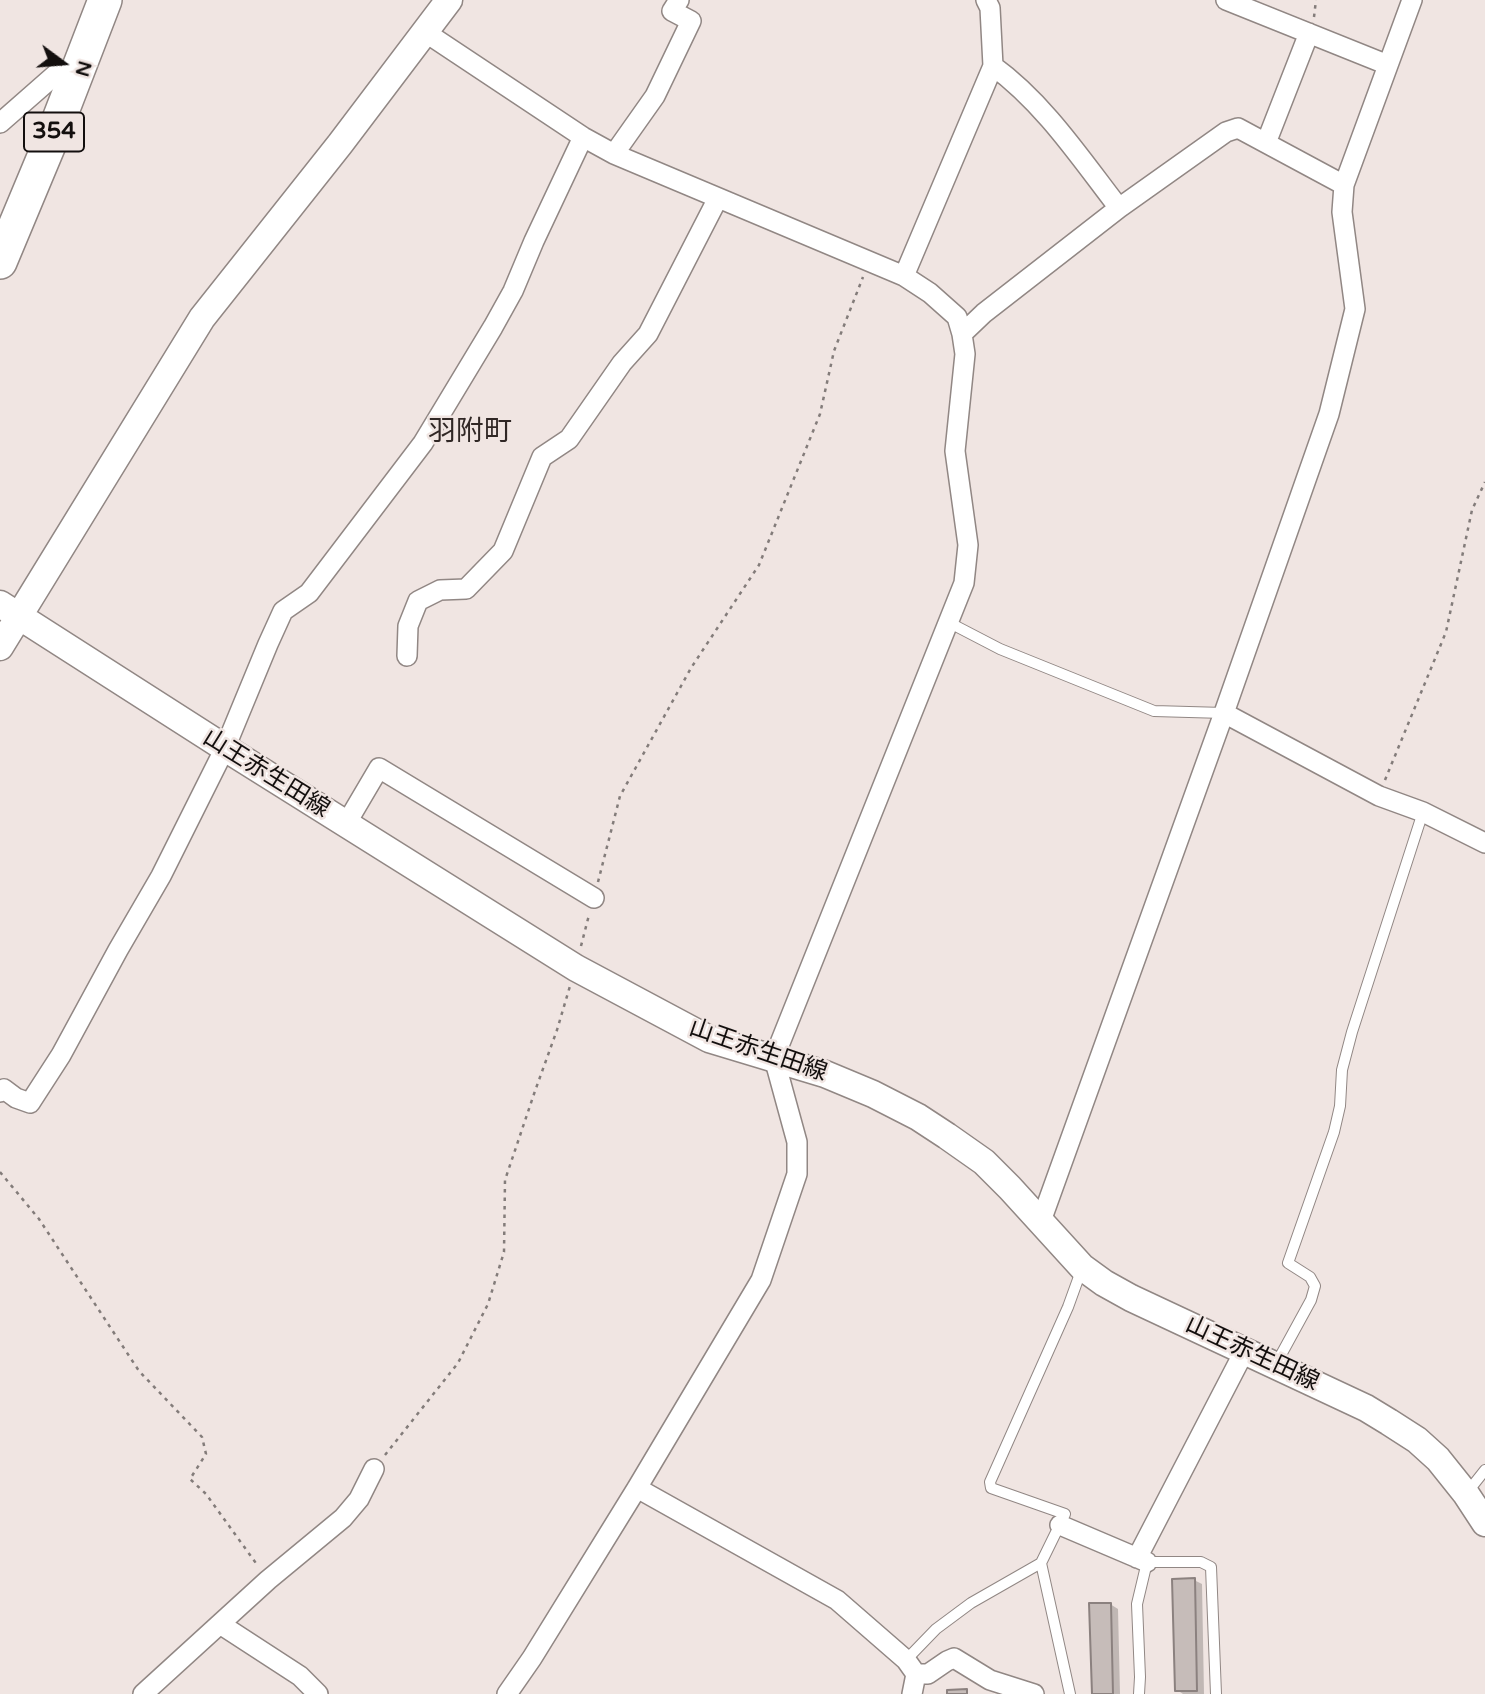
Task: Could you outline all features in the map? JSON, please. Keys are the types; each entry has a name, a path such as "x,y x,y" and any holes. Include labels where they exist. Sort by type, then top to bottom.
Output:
{"highway":[{"name":"354","path":"0,210 56,74 104,3"},
{"name":"354","path":"0,262 51,141 104,3"}],"main road":[{"path":"0,647 10,610 202,318 341,144 449,0"},
{"name":"山王赤生田線","path":"10,610 576,968 709,1039 825,1074 873,1094 928,1124 985,1162 1082,1267 1104,1283 1366,1408 1417,1440 1438,1459 1485,1523"}],"street":[{"path":"614,154 655,96 691,21 672,11 679,0"},
{"path":"904,276 993,66 990,8 986,0"},
{"path":"1226,0 1388,65"},
{"path":"1041,1221 1329,414 1355,309 1342,212 1344,185 1412,0"},
{"path":"425,33 583,137 614,154 904,276 930,293 957,317 965,354 955,452 968,545 964,583 774,1058 797,1142 797,1174 761,1280 637,1488 507,1694"},
{"path":"1266,143 1309,33"},
{"path":"993,66 1011,79 1055,126 1119,208"},
{"path":"0,124 56,74"},
{"path":"962,334 984,313 1119,208 1226,132 1238,128 1344,185"},
{"path":"0,1092 4,1089 16,1098 30,1102 61,1055 161,876 225,748 283,611 309,593 423,443 513,291 583,137"},
{"path":"407,656 408,626 418,601 440,590 466,589 503,551 542,457 569,439 622,363 648,334 718,198"},
{"path":"1224,713 1379,796 1423,812 1485,843"},
{"path":"346,824 379,768 594,898"},
{"path":"1060,1525 1142,1560 1245,1350"},
{"path":"144,1694 268,1580 343,1518 359,1499 374,1469"},
{"path":"637,1488 838,1600 911,1667 928,1674 954,1658 990,1680 1034,1694"},
{"path":"220,1624 300,1676 318,1694"},
{"path":"911,1667 912,1694"}],"lane":[{"path":"948,622 1000,649 1154,711 1224,713"},
{"path":"1276,1365 1311,1300 1315,1286 1310,1277 1288,1263 1334,1132 1340,1106 1342,1070 1352,1032 1423,812"},
{"path":"911,1667 936,1629 971,1603 1041,1563 1065,1514 991,1488 990,1482 1068,1307 1082,1267"},
{"path":"1466,1494 1485,1470"},
{"path":"1139,1694 1137,1604 1142,1560 1201,1562 1211,1567 1216,1694"},
{"path":"1041,1563 1070,1694"}],"path":[{"path":"374,1469 458,1363 488,1304 504,1252 505,1180 576,968 620,796 691,668 759,565 820,414 834,351 868,262"},
{"path":"1379,796 1446,632 1472,510 1485,482"},
{"path":"0,1172 39,1219 139,1371 202,1437 206,1454 190,1479 206,1494 268,1580"}],"building":[{"path":"1195,1578 1197,1691 1175,1691 1172,1579"},
{"path":"1089,1603 1111,1603 1113,1694 1092,1694"},
{"path":"967,1689 967,1694 947,1694 947,1690"}],"district":[{"name":"羽附町","path":"470,433"}]}
